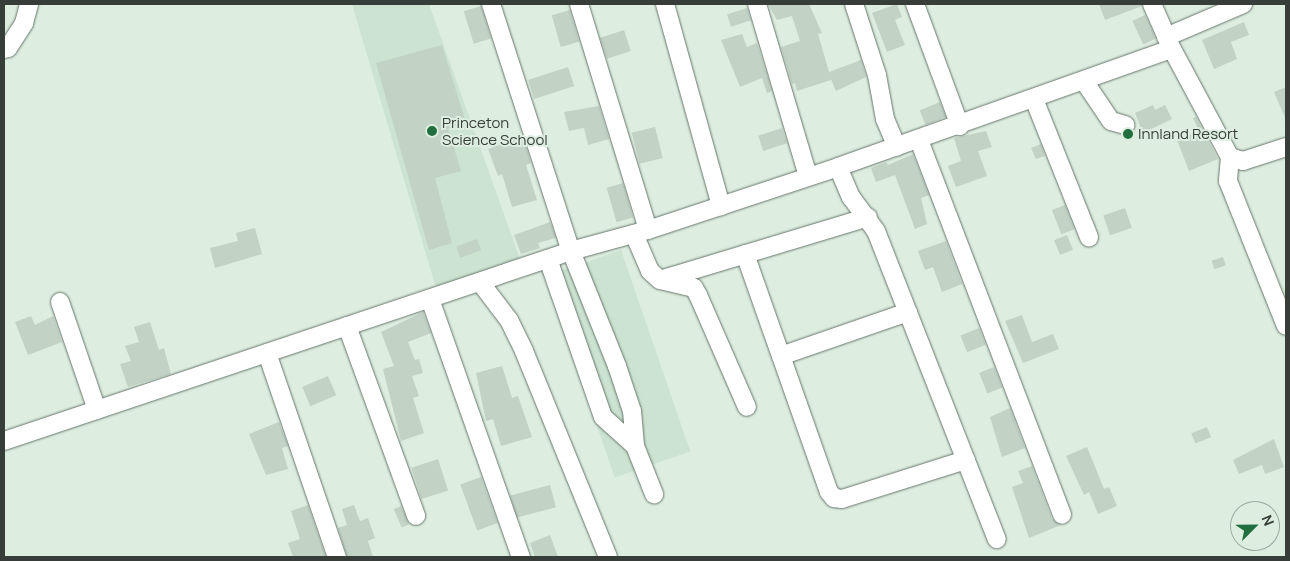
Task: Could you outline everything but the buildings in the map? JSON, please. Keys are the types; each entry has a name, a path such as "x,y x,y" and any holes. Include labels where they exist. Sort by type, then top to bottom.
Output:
{"street":[{"path":"4,49 8,48 24,24 29,4"},
{"path":"491,4 571,252 620,375 632,411 635,446 654,494"},
{"path":"579,4 650,271 660,280 684,284 698,295 747,406"},
{"path":"665,4 721,206"},
{"path":"757,4 808,176"},
{"path":"854,4 872,58 885,119 897,147"},
{"path":"1152,4 1169,43 1230,156 1228,180 1286,326"},
{"path":"5,437 97,410 571,252 641,232 960,126 1084,81 1169,43 1243,4"},
{"path":"919,5 960,126"},
{"path":"1084,81 1111,121 1125,125"},
{"path":"1034,100 1089,237"},
{"path":"918,140 1062,515"},
{"path":"1230,156 1243,161 1286,146"},
{"path":"838,167 851,196 868,218 908,312 996,539"},
{"path":"660,280 868,218"},
{"path":"744,254 834,498 842,499 966,460"},
{"path":"548,260 604,417 635,446"},
{"path":"480,282 509,320 524,350 608,557"},
{"path":"430,299 521,557"},
{"path":"60,302 97,410"},
{"path":"781,356 908,312"},
{"path":"347,326 416,516"},
{"path":"267,353 337,557"}],"shaded area":[{"name":"Princeton Science School","path":"352,4 429,4 520,259 436,288"},
{"path":"621,250 690,451 615,477 545,276"}],"place":[{"name":"Princeton Science School","path":"432,131"},
{"name":"Innland Resort","path":"1128,134"}]}
